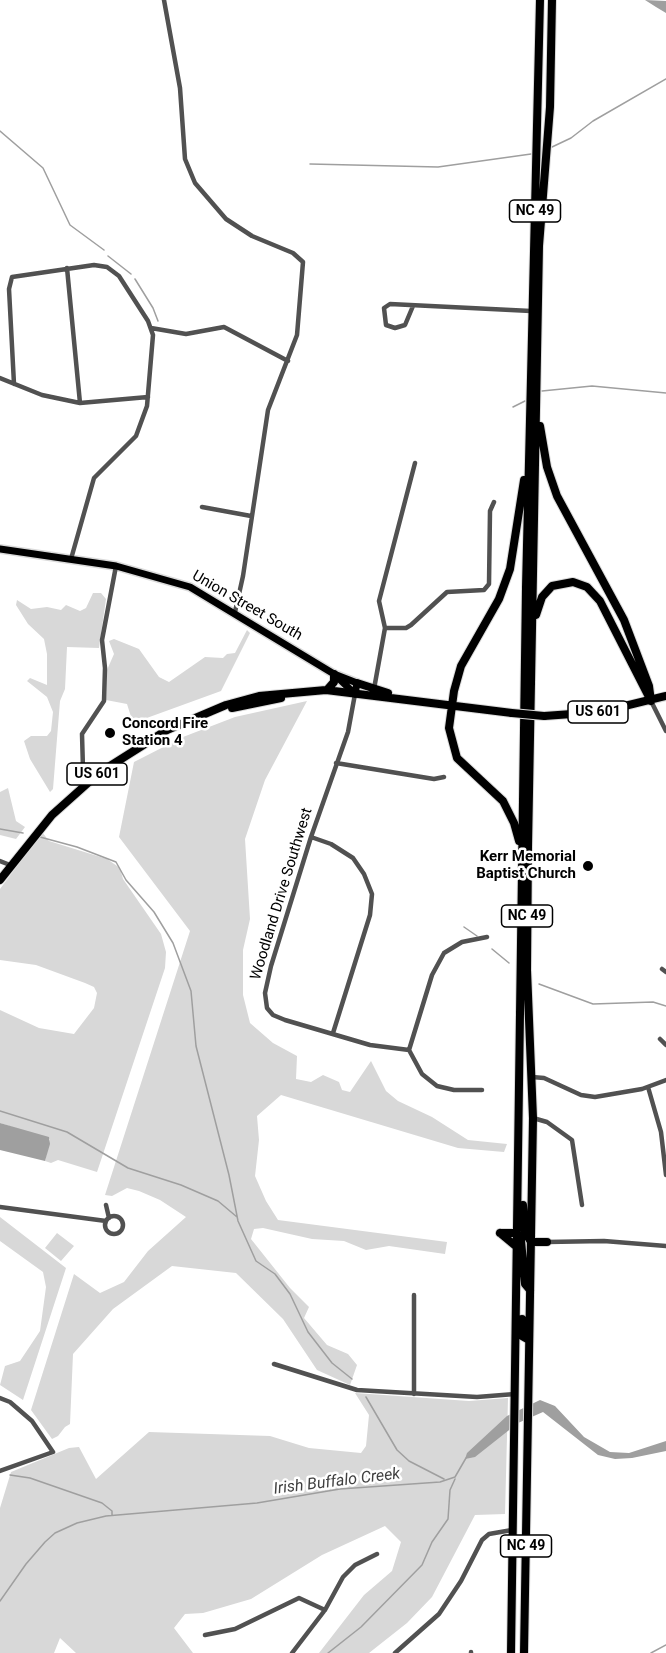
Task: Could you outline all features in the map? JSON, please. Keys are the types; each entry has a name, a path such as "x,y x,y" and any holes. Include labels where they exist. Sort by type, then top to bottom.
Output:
{"highway":[{"name":"NC 49","path":"511,1653 531,311 540,0"},
{"name":"NC 49","path":"524,1653 533,1118 526,970 539,246 550,107 552,0"},
{"path":"536,400 543,449 552,482 573,529 624,620 649,686 651,700"},
{"path":"522,852 514,823 503,801 457,758 450,739 452,704 461,666 499,599 510,570 529,444"},
{"path":"532,632 538,605 546,590 565,581 587,587 600,601 642,689 651,700"},
{"path":"326,690 333,685 334,674"},
{"path":"357,683 403,698"},
{"name":"US 601","path":"0,880 52,815 86,783 118,759 167,730 259,696 326,690 544,716 600,712 666,696"},
{"name":"US 601","path":"224,708 275,698 355,694"},
{"path":"520,1120 525,1120 528,1126 528,1150 532,1153"},
{"path":"519,1190 524,1193 525,1232 531,1242 547,1242"},
{"path":"531,1231 547,1242"},
{"path":"518,1248 500,1233 517,1233 523,1244 525,1284 530,1290"},
{"path":"517,1305 522,1309 522,1336 529,1340"}],"main road":[{"name":"Union Street South","path":"0,549 116,566 190,587 235,612 334,674 357,683"},
{"name":"Union Street South","path":"334,674 355,694"},
{"path":"355,694 357,683"}],"street":[{"path":"164,0 180,88 185,159 195,183 216,211 226,219 252,236 293,253 303,262 297,335 268,410 243,576 235,612"},
{"path":"14,384 10,282 12,277 20,274 98,265 111,270 125,283 151,328 153,342 144,420 136,436 94,478 71,559"},
{"path":"68,268 80,403"},
{"path":"412,306 405,325 395,328 386,325 383,313 386,306 412,306 531,311"},
{"path":"151,328 186,334 224,327 288,361"},
{"path":"0,378 52,398 80,403 148,397"},
{"path":"374,689 385,628 379,601 415,463"},
{"path":"385,628 406,628 447,592 479,591 487,587 490,576 490,511 494,502"},
{"path":"201,507 251,516"},
{"path":"86,783 82,769 82,734 104,701 105,668 102,640 116,566"},
{"name":"Woodland Drive Southwest","path":"355,694 350,726 311,837 271,966 265,999 273,1015 370,1045 409,1050"},
{"path":"651,700 666,731"},
{"path":"336,763 434,779 444,777"},
{"path":"311,837 331,844 353,858 364,874 372,894 370,915 333,1033"},
{"path":"0,861 10,865"},
{"path":"482,1090 454,1090 437,1086 422,1074 409,1050 432,975 444,953 462,942 487,938"},
{"path":"660,1039 666,1045"},
{"path":"532,1077 551,1080 588,1097 648,1087 666,1080"},
{"path":"648,1087 665,1147 666,1175"},
{"path":"533,1118 547,1122 572,1140 582,1205"},
{"path":"0,1207 107,1219 116,1216 122,1221 121,1229 116,1236 106,1229 107,1219 106,1205"},
{"path":"547,1242 604,1241 666,1246"},
{"path":"414,1295 414,1394"},
{"path":"274,1364 357,1390 477,1397 515,1394"},
{"path":"0,1398 10,1402 32,1421 53,1452 0,1471"},
{"path":"395,1653 415,1638 445,1606 482,1540 489,1534 513,1530"},
{"path":"292,1653 325,1610 343,1576 355,1565 377,1554"},
{"path":"205,1635 235,1629 299,1598 325,1610"}],"shaded area":[{"path":"645,0 666,1 666,13 656,7"},
{"path":"93,593 101,593 106,599 99,648 67,647 65,689 60,701 53,789 50,792 30,759 24,741 31,736 47,736 51,731 53,712 47,697 27,681 30,678 47,685 47,654 44,639 28,624 16,605 17,600 31,609 47,607 61,610 66,605 80,611 86,608"},
{"path":"247,630 250,633 221,691 133,723 127,704 106,700 107,670 114,654 109,641 114,639 139,649 159,677 169,682 205,657 223,658 227,654 235,653"},
{"path":"307,701 265,780 245,839 250,919 243,950 243,995 250,1023 273,1043 297,1056 296,1079 311,1082 323,1075 339,1082 342,1090 350,1092 371,1061 386,1091 398,1101 432,1117 468,1140 507,1144 504,1152 458,1148 281,1095 257,1116 259,1140 255,1176 266,1201 278,1220 447,1242 445,1254 389,1246 366,1250 344,1241 312,1239 263,1228 254,1229 251,1239 290,1288 309,1307 304,1318 327,1345 348,1354 357,1365 350,1385 317,1370 283,1319 236,1273 172,1266 113,1309 73,1354 70,1424 52,1439 31,1410 74,1274 100,1293 124,1282 148,1251 186,1217 160,1200 139,1191 127,1188 112,1196 105,1195 190,931 119,837 134,762 183,737 235,717"},
{"path":"8,788 16,821 25,827 16,839 0,835 0,792"},
{"path":"42,832 49,841 107,859 120,868 123,879 161,934 166,952 165,968 97,1172 58,1160 51,1163 45,1161 50,1139 0,1123 0,1010 39,1028 74,1034 94,1008 97,993 94,987 36,965 0,960 0,889"},
{"path":"0,1123 49,1137 50,1144 45,1161 0,1150"},
{"path":"0,1217 66,1268 23,1400 0,1385 5,1366 20,1361 40,1331 46,1287 43,1272 0,1241"},
{"path":"57,1233 74,1246 61,1261 45,1248"},
{"path":"355,1393 469,1401 508,1398 505,1514 475,1515 432,1597 407,1623 369,1653 319,1653 364,1595 392,1571 401,1542 385,1526 322,1555 251,1599 203,1613 185,1614 174,1628 193,1653 76,1653 60,1638 54,1653 0,1653 0,1508 11,1472 69,1448 79,1447 96,1479 149,1432 270,1436 309,1448 361,1453 366,1446 369,1415"},
{"path":"540,1400 555,1406 584,1437 610,1452 629,1453 666,1441 666,1451 615,1459 598,1455 543,1412 518,1423 475,1457 465,1459 467,1453 507,1416"}],"waterway":[{"path":"552,147 571,138 593,121 666,79"},
{"path":"0,131 43,168 70,225 104,250"},
{"path":"310,164 438,167 531,154"},
{"path":"108,256 131,274"},
{"path":"135,279 153,308 158,321"},
{"path":"542,391 592,386 666,393"},
{"path":"513,407 525,401"},
{"path":"0,829 23,833"},
{"path":"40,837 77,847 116,862 126,880 154,912 173,943 191,991 196,1046 229,1175 238,1221 256,1261 275,1274 290,1294 308,1332 332,1363 352,1379"},
{"path":"464,927 477,936"},
{"path":"492,949 509,963"},
{"path":"539,984 593,1004 653,1002 666,1006"},
{"path":"0,1111 67,1132 128,1168 181,1185 218,1201 237,1217"},
{"path":"366,1397 397,1450 409,1461 444,1479"},
{"name":"Irish Buffalo Creek","path":"0,1601 45,1542 55,1533 77,1523 106,1516 257,1503 340,1489 440,1482 455,1477 466,1458"},
{"path":"10,1475 30,1478 102,1503 112,1511 112,1515"},
{"path":"328,1653 361,1627 422,1565 432,1542 448,1519 450,1490 455,1479"},
{"path":"651,1653 666,1645"}],"place":[{"name":"Concord Fire Station 4","path":"110,733"},
{"name":"Kerr Memorial Baptist Church","path":"588,866"}]}
